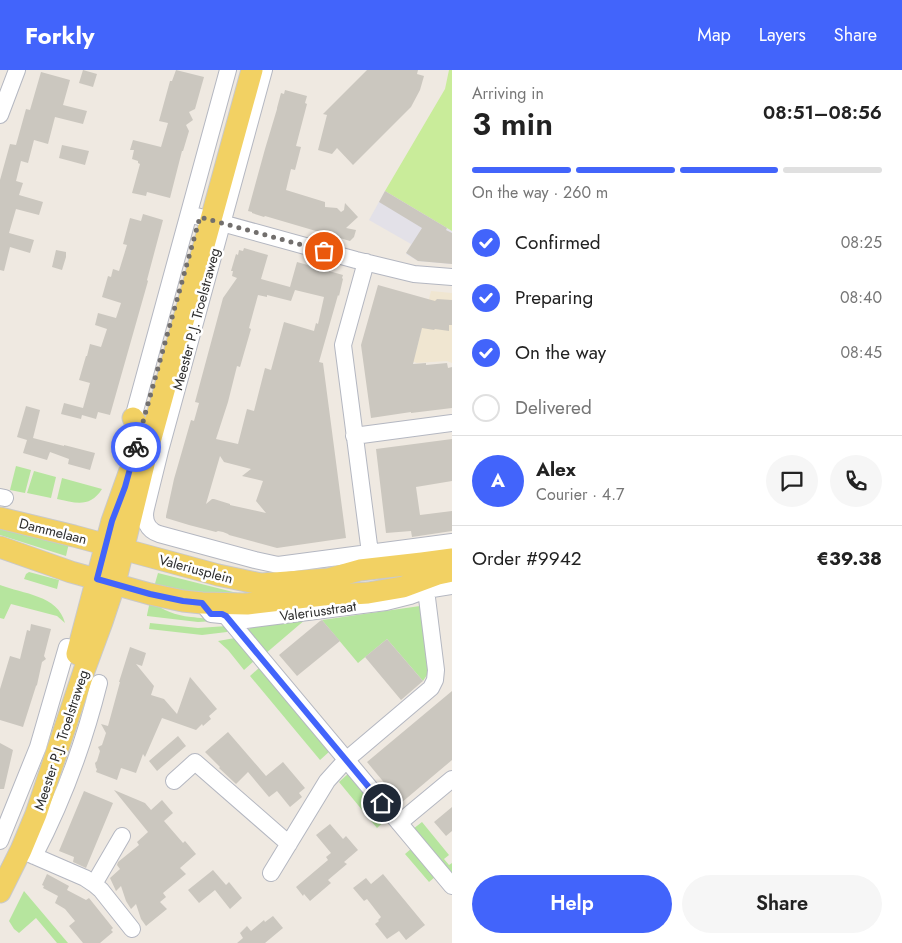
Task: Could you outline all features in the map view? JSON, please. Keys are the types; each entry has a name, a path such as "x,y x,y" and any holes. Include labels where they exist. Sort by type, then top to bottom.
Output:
{"main road":[{"name":"Meester P.J. Troelstraweg","path":"115,547 150,468 205,219 241,70"},
{"name":"Meester P.J. Troelstraweg","path":"115,547 112,521 132,464 137,424 252,70"},
{"name":"Dammelaan","path":"4,508 115,547"},
{"path":"0,547 59,568 106,581 115,547"},
{"name":"Valeriusplein","path":"115,547 254,583 270,584 328,579 345,565"},
{"path":"345,565 360,570 452,559"},
{"path":"401,591 391,587 386,581 387,576 408,565"},
{"name":"Valeriusstraat","path":"286,599 401,591 438,574 452,571"},
{"name":"Meester P.J. Troelstraweg","path":"0,892 70,678 74,641 106,581"},
{"name":"Meester P.J. Troelstraweg","path":"0,867 36,814 102,622 106,581"},
{"name":"Valeriusplein","path":"106,581 150,594 202,603 247,604 286,599"},
{"path":"85,668 99,683"}],"street":[{"path":"0,115 17,70"},
{"name":"Meester P.J. Troelstraweg","path":"205,219 228,70"},
{"name":"Meester P.J. Troelstraweg","path":"205,219 264,70"},
{"path":"205,219 414,274 452,277"},
{"path":"366,262 343,345 370,553"},
{"path":"354,436 452,423"},
{"name":"Meester P.J. Troelstraweg","path":"150,468 145,517 151,530 159,534"},
{"name":"Valeriusplein","path":"159,534 271,564 345,565"},
{"path":"345,565 370,553 452,542"},
{"name":"Valeriusstraat","path":"231,622 386,602 401,591 452,586"},
{"path":"271,873 327,781 346,760 431,688 435,680 436,670 426,590"},
{"path":"202,603 211,614 224,615 231,622 452,886"},
{"name":"Meester P.J. Troelstraweg","path":"14,846 49,828 70,778 99,683"},
{"path":"174,781 195,762 289,844"},
{"path":"399,823 452,779"},
{"path":"94,884 122,836"},
{"path":"14,846 85,878 94,884 132,929"}],"shaded area":[{"path":"385,191 452,231 452,264 418,261 406,254 411,244 369,220"},
{"path":"431,291 452,293 452,363 447,361 405,363 416,352"}],"green space":[{"path":"449,70 452,70 452,231 385,191 445,89"},
{"path":"16,466 31,470 25,493 10,490"},
{"path":"34,471 56,477 51,498 27,493"},
{"path":"62,478 102,489 93,499 87,502 76,503 57,499"},
{"path":"0,525 69,543 66,556 0,535"},
{"path":"29,572 59,580 57,589 24,579"},
{"path":"158,573 241,594 222,597 154,587"},
{"path":"0,585 47,601 61,614 65,623 57,616 11,604 4,619 0,618"},
{"path":"150,601 175,614 215,621 198,622 147,616"},
{"path":"420,606 427,666 427,675 423,681 387,639 358,663 322,620"},
{"path":"306,619 265,654 248,630 254,625"},
{"path":"150,623 198,628 227,626 228,631 202,635 149,629"},
{"path":"235,638 254,661 244,670 218,641"},
{"path":"260,667 330,751 320,760 250,676"},
{"path":"349,773 387,819 377,828 339,782"},
{"path":"422,822 449,855 444,859 449,865 452,863 452,876 413,829"},
{"path":"412,848 435,877 429,882 405,854"},
{"path":"24,891 68,943 57,943 36,918 19,933 14,929 9,921"}],"building":[{"path":"83,70 97,74 93,87 79,83"},
{"path":"176,70 204,77 195,109 189,112 193,120 186,125 189,131 170,198 147,192 146,196 132,193 140,164 132,159 134,150 130,150 133,140 161,147 168,123 159,121 170,81 172,81"},
{"path":"367,70 418,70 417,74 424,76 420,90 411,107 353,165 337,148 332,154 318,150 327,115 323,114"},
{"path":"41,72 70,80 63,105 87,111 83,124 55,117 48,144 34,140 28,163 21,161 16,181 23,183 19,195 43,202 39,215 16,209 9,233 34,240 30,253 10,247 4,271 0,270 0,180 10,144 16,145 26,109 30,110"},
{"path":"285,90 307,96 305,103 307,104 296,146 301,147 295,170 291,169 286,190 325,202 325,207 337,208 341,212 344,210 345,203 358,217 346,228 356,230 354,237 350,241 248,211 281,93 284,94"},
{"path":"62,145 89,151 85,165 59,158"},
{"path":"385,191 447,228 446,230 452,233 452,264 418,261 406,253 422,228 379,202"},
{"path":"143,214 163,220 148,281 110,415 98,412 96,419 82,415 81,419 61,414 64,403 83,408 90,383 79,380 86,356 90,344 101,347 107,329 95,325 98,313 116,318 121,303 102,297 108,276 111,277 113,269 119,271 127,245 123,244 130,218 141,221"},
{"path":"244,248 268,255 261,279 290,287 297,262 343,275 339,296 319,362 323,363 346,538 277,548 166,518 174,479 191,420 194,421 199,403 195,402 223,298 237,278 232,276 233,271 231,271 236,254 238,255 239,250 243,251","holes":["295,290 324,297 318,324 316,323 314,331 284,322 271,370 265,368 254,411 247,409 238,444 216,439 237,366 240,367 258,295 267,297 267,295 291,301","220,456 224,462 251,469 242,476 263,481 256,501 266,513 230,505 214,499 206,504"]},
{"path":"56,250 66,252 62,270 52,267"},
{"path":"378,285 435,301 437,299 452,300 452,325 449,325 449,331 422,328 413,364 447,363 448,368 452,367 452,408 371,418 361,345"},
{"path":"26,406 40,410 33,438 95,453 90,470 68,464 69,459 50,452 47,460 23,453 27,440 17,437"},
{"path":"452,439 452,481 416,487 420,515 452,511 452,531 412,537 411,531 386,533 376,449"},
{"path":"322,620 340,641 297,676 279,655"},
{"path":"31,624 51,629 44,656 46,659 42,662 37,685 23,727 0,720 0,689 10,656 20,659 27,630 30,631"},
{"path":"387,639 423,681 401,700 365,657"},
{"path":"130,647 146,653 142,666 136,664 154,686 151,695 164,699 177,714 190,677 217,709 209,716 211,719 196,730 162,718 145,757 143,754 136,773 121,768 117,780 96,772 95,763 100,751 98,747 102,745 106,733 101,724 108,726"},
{"path":"452,691 452,760 401,803 367,762"},
{"path":"228,732 266,776 283,762 305,788 299,793 302,797 290,807 277,791 269,797 248,772 236,784 205,752"},
{"path":"178,736 186,746 157,771 149,761"},
{"path":"0,743 13,750 4,789 0,789"},
{"path":"114,790 145,803 151,810 162,800 173,813 164,821 183,843 185,841 196,854 180,868 186,874 163,893 166,897 160,902 167,909 146,926 141,919 136,904 131,909 121,886 116,891 110,878 120,869 117,865 118,862 139,845 137,842 148,832"},
{"path":"84,791 113,803 86,868 73,862 74,857 59,851"},
{"path":"452,807 452,831 446,836 434,822"},
{"path":"330,824 343,839 346,836 358,850 344,862 347,864 328,880 331,883 310,901 296,887 328,860 326,857 331,853 316,835"},
{"path":"213,870 226,885 229,882 242,898 230,909 215,890 199,903 188,890"},
{"path":"47,874 69,886 67,890 86,900 89,898 113,928 111,930 113,932 100,943 83,943 69,926 75,921 65,909 55,903 58,896 43,888 44,886 42,885"},
{"path":"383,874 425,925 406,940 399,931 387,939 375,924 381,917 367,899 364,901 353,888 366,878 371,884"},
{"path":"273,916 283,928 265,943 237,943 243,938 240,933 247,926 251,931 264,920 265,922"}],"way so far":[{"path":"136,447 200,217 324,251"}],"route":[{"path":"136,447 125,487 112,521 97,579 150,594 202,603 211,614 226,616 254,652 382,803"}]}
